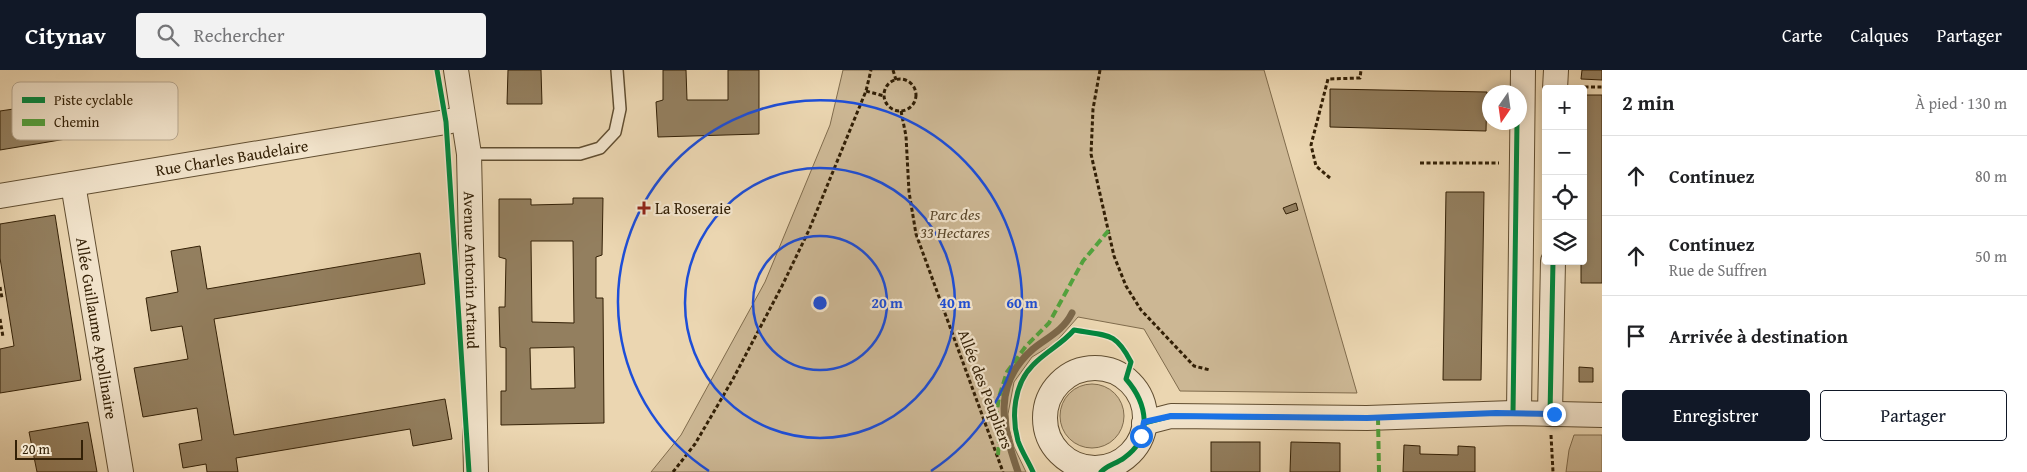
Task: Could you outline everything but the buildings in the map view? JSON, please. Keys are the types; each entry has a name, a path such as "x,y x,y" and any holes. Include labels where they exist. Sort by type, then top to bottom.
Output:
{"street":[{"name":"Avenue Antonin Artaud","path":"456,70 469,154 476,472"},
{"path":"1519,413 1523,70"},
{"path":"1555,85 1556,70"},
{"name":"Rue Charles Baudelaire","path":"0,196 463,118"},
{"name":"Allée Guillaume Apollinaire","path":"72,184 121,472"},
{"path":"1550,414 1552,265"},
{"path":"1096,368 1112,371 1126,379 1140,399 1144,422 1141,436 1134,449 1124,459 1104,469 1068,466 1048,436 1044,420 1047,404 1054,389 1065,378 1080,370 1096,368"},
{"path":"1144,422 1171,416 1392,417 1519,413 1602,415"}],"lane":[{"path":"469,154 580,154 600,148 615,132 620,109 617,70"}],"path":[{"path":"673,472 704,428 782,286 809,230 866,91 871,70"},
{"path":"893,70 896,80"},
{"path":"1100,70 1093,109 1091,154 1114,256 1126,286 1141,310 1194,366 1210,370"},
{"path":"1330,178 1316,166 1312,145 1328,79 1360,78 1361,70"},
{"path":"896,80 902,80 910,84 915,93 913,103 901,111 888,106 884,96 886,88 896,80"},
{"path":"866,91 884,96"},
{"path":"1420,163 1522,163"},
{"path":"0,287 2,298"},
{"path":"0,318 3,337"},
{"path":"1550,414 1553,472"}],"green space":[{"name":"Parc des 33 Hectares","path":"843,70 1264,70 1357,393 1180,391 1144,329 1078,317 1055,343 1032,357 1014,382 1008,414 1009,428 1014,447 1026,472 651,472 681,435 765,282 830,125"},
{"path":"1092,384 1110,390 1118,398 1124,416 1118,434 1110,442 1092,448 1074,442 1066,434 1060,416 1066,398 1074,390"},
{"path":"1574,435 1602,435 1602,472 1566,472 1569,450"}],"waterway":[{"path":"1018,472 1005,423 1006,391 1011,377 1020,362 1033,349 1060,329 1072,313"}],"marked path":[{"path":"998,455 999,441 996,418 999,397 1007,372 1026,346 1049,323 1083,261 1109,230"},
{"path":"1378,417 1379,472"}],"cycle path":[{"path":"437,70 446,122 469,472"},
{"path":"1513,413 1517,130"},
{"path":"1550,414 1553,265"},
{"name":"Allée des Peupliers","path":"1033,472 1018,441 1016,431 1015,411 1018,391 1022,381 1033,365 1074,330 1109,337 1120,345 1131,362 1126,379 1133,388 1143,409 1143,430 1134,450 1101,472"},
{"path":"1144,423 1171,416 1343,418"}],"place":[{"name":"La Roseraie","path":"644,208"}],"route":[{"path":"1141,436 1144,422 1171,416 1367,418 1496,413 1554,414"}]}
